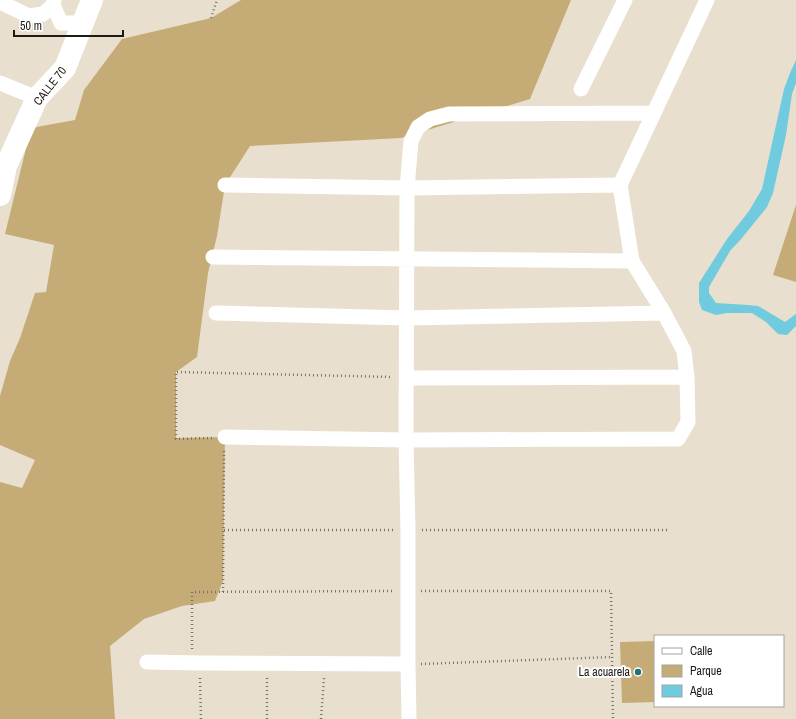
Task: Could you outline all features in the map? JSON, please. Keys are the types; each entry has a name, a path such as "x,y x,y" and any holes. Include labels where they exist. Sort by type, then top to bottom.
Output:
{"main road":[{"name":"CALLE 70","path":"0,194 6,166 37,98 65,68 92,0"}],"street":[{"path":"581,89 625,0"},
{"path":"225,437 406,440 678,439 688,422 687,377 684,351 664,313 632,261 620,185 707,0"},
{"path":"0,2 29,16 43,14 54,2 61,23 84,23"},
{"path":"0,83 37,98"},
{"path":"409,719 406,440 408,188 411,141 418,127 430,119 449,114 654,113"},
{"path":"225,185 408,188 620,185"},
{"path":"213,257 632,261"},
{"path":"216,313 407,318 664,313"},
{"path":"407,378 687,377"},
{"path":"147,662 408,664"}],"path":[{"path":"211,18 217,0"},
{"path":"223,592 225,437 176,438 176,372 407,378"},
{"path":"224,530 667,530"},
{"path":"201,719 192,592 611,591 613,719"},
{"path":"408,664 613,657"},
{"path":"267,664 267,719"},
{"path":"321,719 326,664"}],"green space":[{"path":"241,0 571,0 530,99 401,138 250,146 225,185 217,236 208,273 197,357 176,372 176,438 225,437 223,581 215,601 182,606 144,619 110,646 115,719 0,719 0,482 22,488 35,460 0,445 0,396 10,361 20,338 35,293 46,292 54,245 5,234 31,128 75,120 84,90 122,39 211,18"},
{"path":"796,205 796,282 773,275"},
{"name":"La acuarela","path":"654,641 654,702 622,703 620,642"}],"water":[{"path":"796,60 796,83 792,94 786,135 773,193 767,207 730,251 709,287 709,293 716,303 758,306 785,322 796,314 796,326 787,335 778,334 766,322 752,313 727,313 716,315 702,310 699,302 699,283 727,239 749,211 762,189 784,89"}],"place":[{"name":"La acuarela","path":"638,672"}]}
